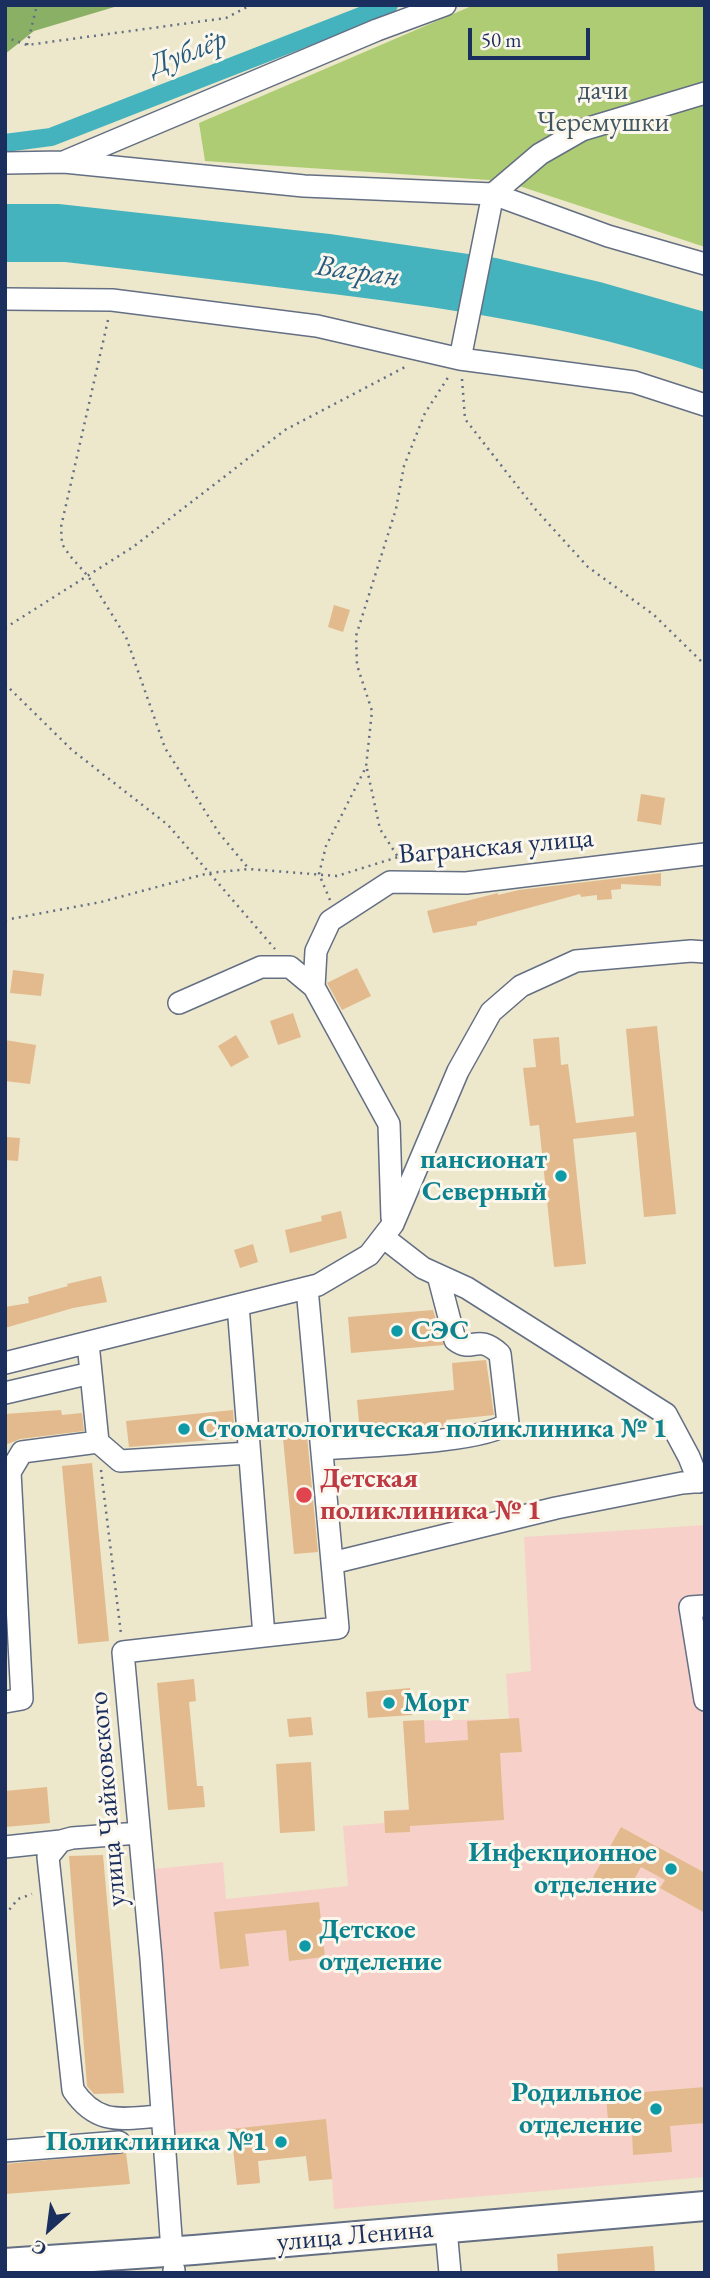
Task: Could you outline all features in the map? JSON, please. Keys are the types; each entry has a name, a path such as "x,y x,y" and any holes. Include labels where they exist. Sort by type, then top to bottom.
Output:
{"main road":[{"name":"улица Ленина","path":"5,2263 173,2265 446,2229 705,2206"}],"street":[{"path":"64,162 377,30 445,5"},
{"path":"462,349 492,199 540,155 582,130 705,93"},
{"path":"5,163 64,162 304,186 492,199 705,264"},
{"path":"5,299 112,300 317,326 433,352 462,349 634,382 705,405"},
{"name":"Вагранская улица","path":"331,920 390,882 466,883 702,849"},
{"path":"314,987 316,951 331,920"},
{"path":"5,1363 318,1285 369,1255 388,1230 458,1071 491,1012 521,986 576,961 705,952"},
{"path":"179,1003 261,967 290,967 314,987 389,1124 388,1230 423,1268 467,1288 666,1414 702,1482 682,1483 556,1508 332,1563"},
{"path":"322,1448 474,1436 501,1429 508,1423 500,1354 481,1341 468,1346 455,1340 438,1275"},
{"path":"123,1652 338,1628 307,1288"},
{"path":"238,1305 264,1636"},
{"path":"88,1343 98,1442 120,1461 250,1453"},
{"path":"5,1393 91,1373"},
{"path":"5,1702 22,1699 8,1472 22,1452 98,1442"},
{"path":"705,1606 690,1607 705,1700"},
{"name":"улица Чайковского","path":"123,1652 173,2265"},
{"path":"5,1847 139,1833"},
{"path":"61,1841 48,1857 73,2090 84,2106 100,2116 115,2118 162,2109"},
{"path":"5,2151 119,2142"},
{"path":"446,2229 450,2273"}],"path":[{"path":"27,45 37,5"},
{"path":"5,37 27,45 226,18 251,5"},
{"path":"112,300 61,527 62,544 89,576 125,637 166,748 219,833 249,869"},
{"path":"462,349 465,419 536,510 588,567 654,615 705,665"},
{"path":"421,865 398,856 380,829 366,767 372,711 357,665 356,636 396,509 404,466 425,413 462,349"},
{"path":"5,628 133,547 285,430 433,352"},
{"path":"5,684 72,750 168,825 290,967"},
{"path":"331,920 331,901 320,874 326,846 366,767"},
{"path":"5,920 101,902 209,873 249,869 337,876 398,856"},
{"name":"улица Чайковского","path":"98,1442 123,1652"},
{"path":"5,1915 13,1904"}],"shaded area":[{"path":"705,1525 705,2177 334,2209 332,2179 309,2181 306,2156 258,2161 260,2183 237,2185 231,2129 173,2134 155,1869 223,1862 226,1899 348,1886 343,1826 384,1823 384,1811 409,1809 403,1721 509,1719 506,1674 531,1671 524,1537"}],"green space":[{"path":"5,5 121,5 34,31 5,54"},
{"name":"дачи Черемушки","path":"474,5 705,5 705,247 504,181 205,161 199,123"}],"water":[{"name":"Вагран","path":"5,204 59,204 330,234 496,258 600,282 705,312 705,370 608,341 459,311 65,262 5,262"}],"building":[{"path":"334,605 350,610 343,632 328,627"},
{"path":"641,794 665,798 661,825 637,821"},
{"path":"661,873 661,886 621,884 621,889 611,890 612,899 597,900 597,895 581,897 580,894 477,922 477,925 433,933 427,911 498,893"},
{"path":"357,968 371,996 342,1010 327,983"},
{"path":"13,970 44,974 41,996 10,993"},
{"path":"293,1013 301,1037 278,1045 270,1021"},
{"name":"пансионат Северный","path":"657,1026 676,1214 644,1217 636,1132 573,1139 586,1264 554,1267 539,1125 530,1126 523,1068 536,1067 533,1039 559,1037 561,1065 568,1064 576,1123 634,1116 626,1029"},
{"path":"236,1035 249,1057 231,1067 218,1046"},
{"path":"5,1040 36,1045 30,1084 5,1081"},
{"path":"5,1137 20,1138 18,1161 5,1160"},
{"path":"341,1211 347,1238 290,1253 285,1230 322,1221 321,1216"},
{"path":"253,1244 258,1262 240,1268 234,1250"},
{"path":"101,1276 107,1302 73,1308 5,1328 5,1307 29,1303 28,1297"},
{"name":"СЭС","path":"433,1310 444,1345 351,1353 348,1317"},
{"path":"486,1360 494,1415 446,1420 446,1426 360,1434 357,1400 454,1390 452,1363"},
{"path":"61,1410 62,1415 82,1413 84,1431 20,1439 5,1445 5,1414"},
{"name":"Стоматологическая поликлиника № 1","path":"233,1410 235,1438 129,1447 126,1421"},
{"name":"Детская поликлиника № 1","path":"307,1436 318,1552 294,1554 283,1438"},
{"path":"92,1463 109,1641 78,1644 62,1466"},
{"path":"194,1679 196,1701 189,1702 197,1786 203,1786 205,1807 168,1810 157,1683"},
{"name":"Морг","path":"410,1688 412,1715 368,1718 366,1692"},
{"path":"311,1717 313,1735 289,1737 287,1719"},
{"path":"519,1718 522,1752 500,1753 504,1820 410,1826 410,1832 385,1833 384,1811 409,1810 403,1721 424,1720 425,1743 468,1740 467,1721"},
{"path":"311,1762 315,1831 280,1833 276,1764"},
{"path":"47,1787 50,1823 5,1827 5,1791"},
{"name":"Инфекционное отделение","path":"621,1827 705,1873 705,1913 660,1888 665,1880 641,1867 626,1894 593,1877"},
{"path":"103,1855 124,2093 94,2094 87,2086 69,1856"},
{"name":"Детское отделение","path":"319,1902 325,1957 289,1961 286,1930 245,1934 249,1966 220,1969 214,1912"},
{"name":"Родильное отделение","path":"705,2087 705,2123 670,2126 672,2152 633,2155 632,2131 609,2133 606,2095"},
{"name":"Поликлиника №1","path":"326,2119 332,2179 309,2181 306,2156 258,2161 260,2183 237,2185 231,2129"},
{"path":"126,2153 130,2184 5,2194 5,2164"},
{"path":"653,2246 655,2273 558,2273 557,2254"}],"waterway":[{"name":"Дублёр","path":"5,143 51,137 389,5"}],"place":[{"name":"пансионат Северный","path":"561,1176"},
{"name":"СЭС","path":"397,1331"},
{"name":"Стоматологическая поликлиника № 1","path":"184,1429"},
{"name":"Детская поликлиника № 1","path":"304,1495"},
{"name":"Морг","path":"389,1703"},
{"name":"Инфекционное отделение","path":"671,1869"},
{"name":"Детское отделение","path":"305,1946"},
{"name":"Родильное отделение","path":"656,2109"},
{"name":"Поликлиника №1","path":"281,2142"}]}
